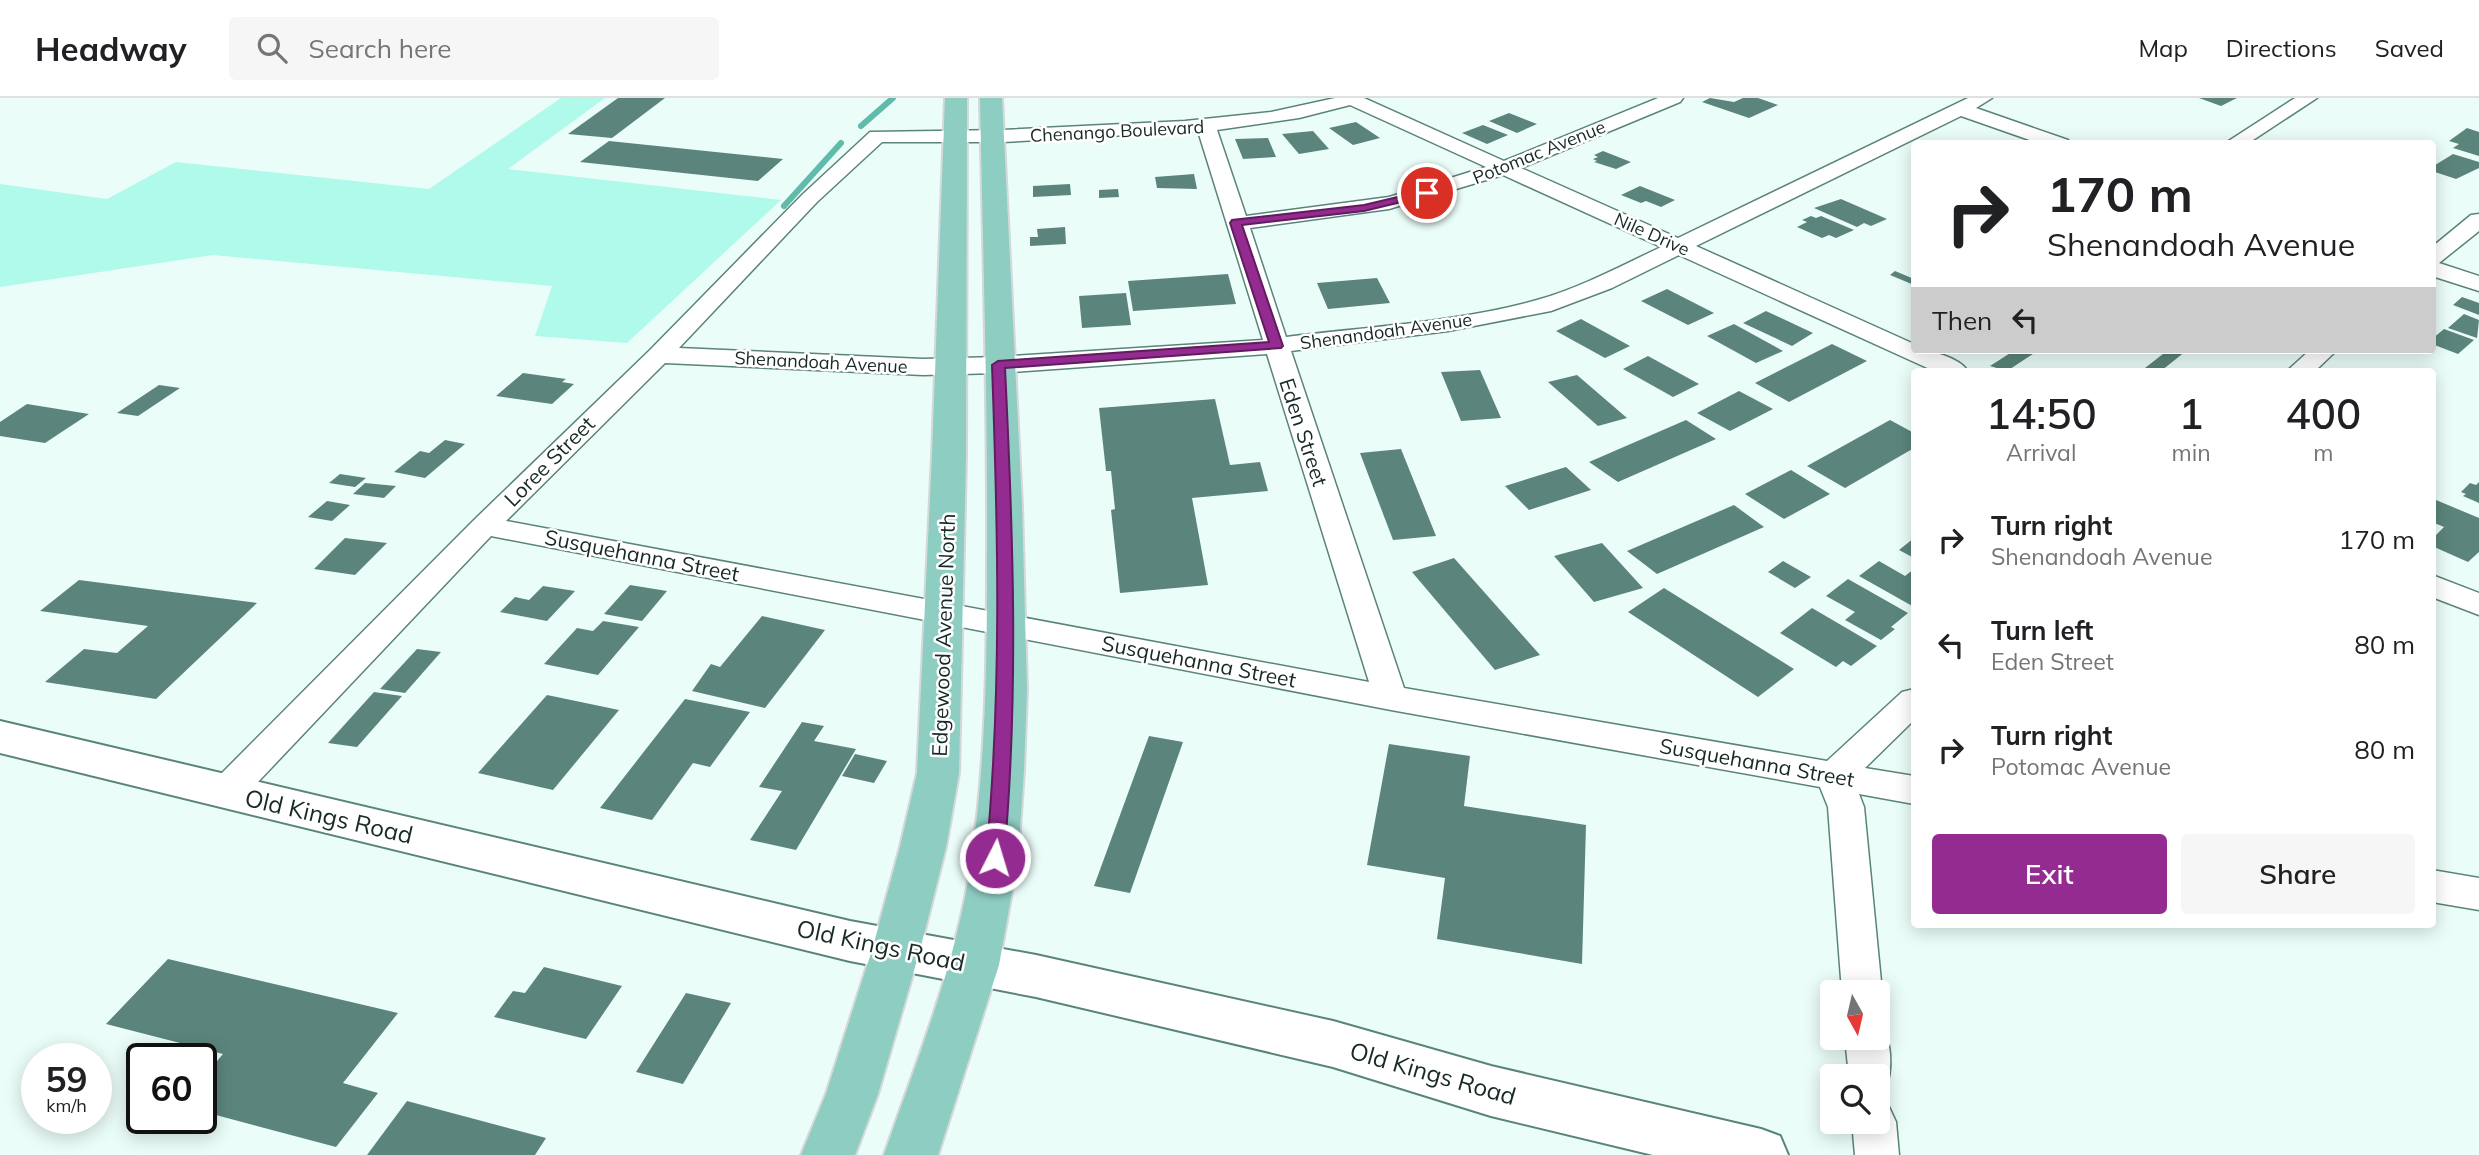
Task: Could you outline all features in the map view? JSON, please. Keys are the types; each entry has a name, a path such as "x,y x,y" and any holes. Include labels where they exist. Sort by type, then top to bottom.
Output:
{"main road":[{"name":"Edgewood Avenue North","path":"828,1155 852,1094 895,950 923,847 938,773 956,98"},
{"path":"911,1155 975,965 995,858 1003,770 1005,506 998,365 991,98"}],"street":[{"name":"Chenango Boulevard","path":"877,136 991,138 1206,126 1294,115 1352,98"},
{"name":"Nile Drive","path":"1352,98 1680,247 1911,348"},
{"name":"Potomac Avenue","path":"1236,223 1364,208 1409,198 1505,167 1674,98"},
{"name":"Shenandoah Avenue","path":"659,355 950,366 998,365 1276,346 1383,334 1543,306 1604,283 1983,98"},
{"path":"2240,140 2308,98"},
{"path":"1960,109 2049,140"},
{"name":"Eden Street","path":"1206,126 1391,698"},
{"name":"Loree Street","path":"226,792 484,526 659,355 820,189 877,136"},
{"path":"2436,255 2479,220"},
{"path":"2436,269 2479,284"},
{"name":"Nile Drive","path":"1923,354 1949,368"},
{"path":"2304,368 2320,354"},
{"name":"Susquehanna Street","path":"484,526 1391,698 1911,789"},
{"path":"2436,587 2479,605"},
{"path":"1861,980 1846,807 1834,776 1911,704"},
{"name":"Old Kings Road","path":"0,737 850,941 975,965 1333,1044 1492,1091 1760,1155"},
{"path":"2436,887 2479,894"},
{"path":"1875,1134 1877,1155"}],"green space":[{"path":"561,98 605,98 508,169 781,200 627,343 535,336 552,286 213,255 0,287 0,184 107,199 176,162 429,189"}],"building":[{"path":"618,98 665,98 612,138 568,134"},
{"path":"1710,98 1734,102 1743,98 1758,98 1778,105 1749,118 1702,102"},
{"path":"2199,98 2237,98 2221,106"},
{"path":"1509,113 1537,124 1517,133 1489,121"},
{"path":"1356,122 1380,138 1353,145 1329,128"},
{"path":"1483,125 1508,135 1487,144 1462,133"},
{"path":"2467,128 2479,132 2479,156 2453,148 2459,144 2449,141"},
{"path":"1313,131 1329,149 1299,154 1282,134"},
{"path":"1268,138 1276,157 1243,159 1235,139"},
{"path":"609,141 783,159 758,181 580,162"},
{"path":"1603,151 1631,162 1616,169 1594,162 1597,161 1593,159 1598,157 1594,155"},
{"path":"2453,154 2479,162 2479,168 2456,179 2436,172 2436,165"},
{"path":"1194,174 1197,189 1157,188 1155,177"},
{"path":"1070,184 1071,195 1033,197 1033,186"},
{"path":"1640,186 1675,200 1661,207 1621,195"},
{"path":"1118,189 1119,197 1099,198 1099,190"},
{"path":"1841,199 1887,219 1871,226 1864,223 1857,227 1814,208"},
{"path":"1821,216 1854,230 1836,238 1829,235 1822,238 1797,227 1807,222 1802,220"},
{"path":"1065,227 1066,244 1030,246 1030,237 1038,237 1037,229"},
{"path":"1895,271 1911,278 1911,284 1890,275"},
{"path":"1228,274 1236,304 1133,311 1128,281"},
{"path":"1377,278 1390,303 1328,309 1317,283"},
{"path":"1667,289 1714,313 1688,325 1641,301"},
{"path":"1126,293 1131,325 1082,328 1079,296"},
{"path":"2462,297 2479,303 2479,315 2453,305"},
{"path":"1766,311 1813,333 1792,346 1743,323"},
{"path":"2464,314 2479,320 2477,338 2448,328"},
{"path":"1581,319 1630,346 1605,358 1556,331"},
{"path":"1734,324 1783,351 1756,363 1707,336"},
{"path":"2444,329 2474,340 2458,354 2436,346 2436,336"},
{"path":"1832,344 1867,361 1789,402 1755,383"},
{"path":"2009,354 2033,354 2012,368 1990,366"},
{"path":"2163,354 2182,354 2165,368 2145,368"},
{"path":"1648,356 1699,384 1673,397 1623,369"},
{"path":"1480,370 1501,418 1461,421 1441,372"},
{"path":"523,373 566,379 562,382 574,384 552,404 496,396"},
{"path":"1577,375 1627,418 1598,426 1548,382"},
{"path":"159,385 180,388 138,416 117,413"},
{"path":"1739,391 1773,409 1730,431 1697,413"},
{"path":"1215,399 1230,465 1260,462 1268,491 1192,498 1208,585 1120,593 1111,510 1115,509 1111,471 1106,471 1099,408"},
{"path":"27,404 89,414 45,443 0,436 0,422"},
{"path":"1686,420 1716,439 1618,482 1589,462"},
{"path":"1890,420 1911,431 1911,450 1845,488 1807,466"},
{"path":"445,440 465,444 425,478 394,472 420,451 429,453"},
{"path":"1401,449 1436,536 1393,540 1360,453"},
{"path":"1566,467 1591,490 1529,510 1505,486"},
{"path":"1791,470 1830,494 1784,519 1745,494"},
{"path":"340,474 366,478 355,487 329,483"},
{"path":"2479,482 2479,503 2463,496 2466,494 2461,492 2470,483 2476,485"},
{"path":"365,483 396,486 384,498 353,494"},
{"path":"2436,500 2479,518 2479,552 2468,562 2436,548 2436,535 2444,527 2436,524"},
{"path":"327,501 350,505 332,521 308,517"},
{"path":"1734,505 1764,527 1657,574 1627,551"},
{"path":"345,538 387,543 355,575 314,569"},
{"path":"1911,540 1911,556 1899,550"},
{"path":"1602,543 1643,588 1594,602 1554,556"},
{"path":"1454,558 1540,655 1495,670 1412,572"},
{"path":"1783,561 1811,577 1795,588 1768,572"},
{"path":"1879,561 1905,576 1911,571 1911,605 1859,576"},
{"path":"1848,579 1908,613 1891,627 1895,629 1881,640 1845,620 1855,612 1826,596"},
{"path":"79,580 257,603 156,699 45,682 84,649 117,653 148,626 40,611"},
{"path":"630,585 667,591 642,621 604,614"},
{"path":"543,586 575,591 547,621 500,612 515,597 529,600"},
{"path":"1664,588 1794,669 1758,697 1628,612"},
{"path":"1812,608 1877,646 1851,666 1843,661 1836,667 1780,633"},
{"path":"762,616 825,630 765,708 692,691 711,664 720,667"},
{"path":"603,621 639,627 598,675 544,664 577,628 593,631"},
{"path":"417,649 441,652 405,693 380,689"},
{"path":"374,692 402,696 357,747 328,743"},
{"path":"547,695 619,710 553,790 478,773"},
{"path":"685,699 750,712 710,767 693,763 652,820 600,808"},
{"path":"802,722 824,726 814,741 856,749 796,850 750,840 782,791 759,787"},
{"path":"1149,736 1183,742 1130,893 1094,886"},
{"path":"1389,744 1470,756 1464,806 1586,825 1582,964 1437,939 1445,878 1367,865"},
{"path":"855,754 887,761 874,783 842,776"},
{"path":"168,959 398,1013 343,1083 378,1093 336,1147 217,1115 217,1061 223,1054 217,1052 217,1043 180,1043 106,1024"},
{"path":"544,967 622,986 586,1039 494,1017 513,991 525,993"},
{"path":"686,993 731,1003 683,1084 636,1072"},
{"path":"407,1101 546,1138 535,1155 367,1155"}],"waterway":[{"path":"861,126 893,98"},
{"path":"784,206 841,143"}],"route":[{"path":"995,858 1007,690 1005,506 998,365 1276,346 1236,223 1364,208 1427,193"}]}
